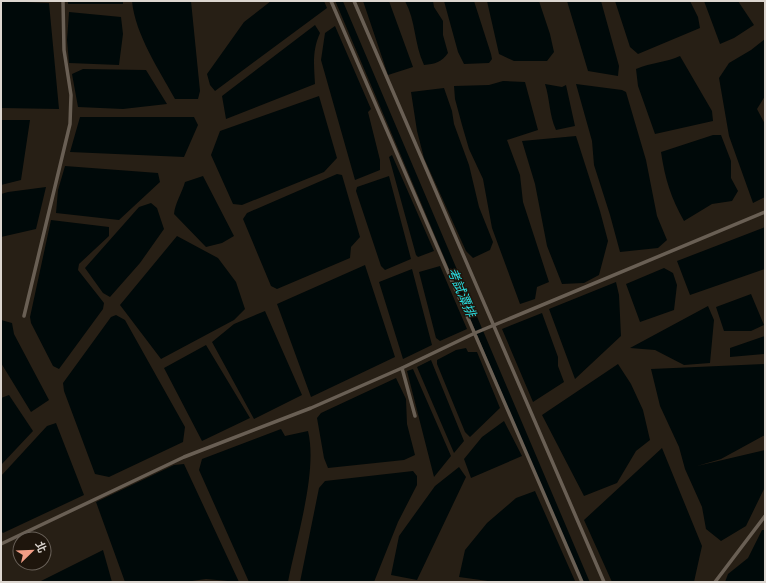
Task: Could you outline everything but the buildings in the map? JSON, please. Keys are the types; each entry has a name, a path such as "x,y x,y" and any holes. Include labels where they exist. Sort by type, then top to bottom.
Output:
{"lane":[{"path":"24,316 70,124 71,95 64,50 63,1"},
{"path":"331,1 476,333 582,582"},
{"path":"354,1 604,582"},
{"path":"1,544 184,457 311,408 402,368 476,333 765,212"},
{"path":"402,368 415,416"},
{"path":"715,582 765,516"}],"shaded area":[{"path":"1,1 49,3 59,109 1,108"},
{"path":"68,1 123,1 123,4 68,4"},
{"path":"132,1 191,1 200,91 198,99 175,99 143,39 134,13"},
{"path":"271,1 324,1 327,8 215,91 210,85 207,74 244,22"},
{"path":"363,1 389,1 413,67 388,75"},
{"path":"405,1 433,1 434,7 443,21 443,35 448,53 441,60 424,65 418,49 409,9"},
{"path":"444,1 474,1 491,54 492,59 489,63 464,64 458,52"},
{"path":"487,1 539,1 550,34 554,52 547,61 514,61 499,54"},
{"path":"567,1 601,1 619,66 618,76 588,71"},
{"path":"615,1 690,1 698,17 700,28 638,54 630,47"},
{"path":"704,1 738,1 754,25 734,38 720,44"},
{"path":"69,12 121,17 123,34 119,65 69,63 67,40"},
{"path":"315,25 320,33 315,52 315,84 226,119 222,96"},
{"path":"335,26 371,109 368,112 380,160 380,170 355,180 321,60 325,33"},
{"path":"765,39 765,96 757,109 765,124 765,197 753,203 729,136 719,78 729,63 751,50"},
{"path":"680,56 712,111 713,121 655,134 638,86 636,69"},
{"path":"83,69 146,70 167,104 123,109 78,107 72,74"},
{"path":"503,81 525,82 538,130 507,140 520,175 523,202 549,282 537,287 535,299 520,304 492,228 483,179 469,149 455,99 454,86 489,85"},
{"path":"545,84 562,87 566,85 575,126 556,130 552,119"},
{"path":"576,84 622,90 626,92 646,160 657,216 667,240 658,248 620,252 594,165 592,141"},
{"path":"444,88 452,111 454,124 469,165 479,207 493,242 490,250 473,258 466,251 424,158 417,131 411,92"},
{"path":"319,96 337,158 324,172 242,205 233,204 211,155 220,131"},
{"path":"80,117 194,117 198,125 184,157 70,152"},
{"path":"1,120 30,120 21,180 1,185"},
{"path":"713,135 721,135 731,161 731,178 738,191 732,201 712,204 684,221 669,188 661,152"},
{"path":"576,136 608,241 599,275 584,283 562,284 547,246 535,184 522,141"},
{"path":"392,155 434,251 418,257 416,255 389,157"},
{"path":"65,166 158,173 160,182 119,220 56,213 58,190"},
{"path":"337,174 342,175 360,237 351,247 350,258 277,289 271,286 243,219 247,213"},
{"path":"203,176 234,236 222,243 206,247 174,214 185,182"},
{"path":"389,176 411,259 385,270 381,266 356,191 357,187"},
{"path":"46,187 36,229 1,237 1,194"},
{"path":"151,203 157,208 164,229 140,263 110,297 103,293 85,268 139,207"},
{"path":"51,220 109,227 109,236 79,264 78,270 104,303 103,309 59,369 53,366 31,323 30,317"},
{"path":"765,227 765,269 690,295 677,261"},
{"path":"177,236 218,258 236,282 245,309 234,320 161,359 120,305"},
{"path":"365,265 395,357 311,397 277,304"},
{"path":"440,266 467,329 440,341 436,338 419,272"},
{"path":"664,268 673,273 677,285 674,310 640,322 626,284"},
{"path":"412,269 432,345 403,359 379,282"},
{"path":"616,282 619,295 621,336 575,379 549,309"},
{"path":"751,294 764,325 751,331 724,331 716,307"},
{"path":"708,306 714,320 710,363 684,365 655,350 630,348"},
{"path":"265,311 302,395 254,419 212,342 234,324"},
{"path":"542,313 558,357 558,366 564,382 533,402 502,329"},
{"path":"116,315 125,320 185,427 183,442 109,477 95,474 64,391 63,383 111,317"},
{"path":"1,320 12,323 14,334 49,400 31,412 1,363"},
{"path":"765,336 765,354 730,357 730,348"},
{"path":"206,345 250,418 202,441 164,368"},
{"path":"466,348 468,352 477,352 500,408 470,437 465,432 437,364 437,360 456,350"},
{"path":"431,360 464,441 454,453 417,367"},
{"path":"618,364 631,384 643,410 650,440 636,451 617,483 584,496 542,415"},
{"path":"765,364 765,435 721,459 697,466 765,450 765,487 746,526 721,541 706,529 702,507 685,469 679,447 660,406 651,369"},
{"path":"413,369 451,456 434,477 407,371"},
{"path":"396,378 406,399 407,424 415,455 404,460 328,468 324,458 317,418 321,413"},
{"path":"9,395 33,431 1,465 1,398"},
{"path":"504,421 522,456 471,478 464,459 482,437"},
{"path":"56,423 84,495 3,533 1,531 1,476 47,426"},
{"path":"281,429 285,436 308,431 310,466 305,506 288,582 249,582 199,470 202,459"},
{"path":"662,448 702,546 694,582 612,582 584,520"},
{"path":"184,464 239,582 206,579 185,582 125,582 96,502 174,465"},
{"path":"459,467 466,477 417,580 391,575 399,536 435,486"},
{"path":"413,471 417,476 417,485 398,522 374,582 300,582 319,488 325,481"},
{"path":"535,491 575,581 495,582 459,577 465,550 487,523 516,498"},
{"path":"762,530 765,530 765,582 725,582 728,574 748,558"},
{"path":"103,550 112,582 39,582"}],"waterway":[{"name":"考試潭排","path":"339,1 586,582"}]}
